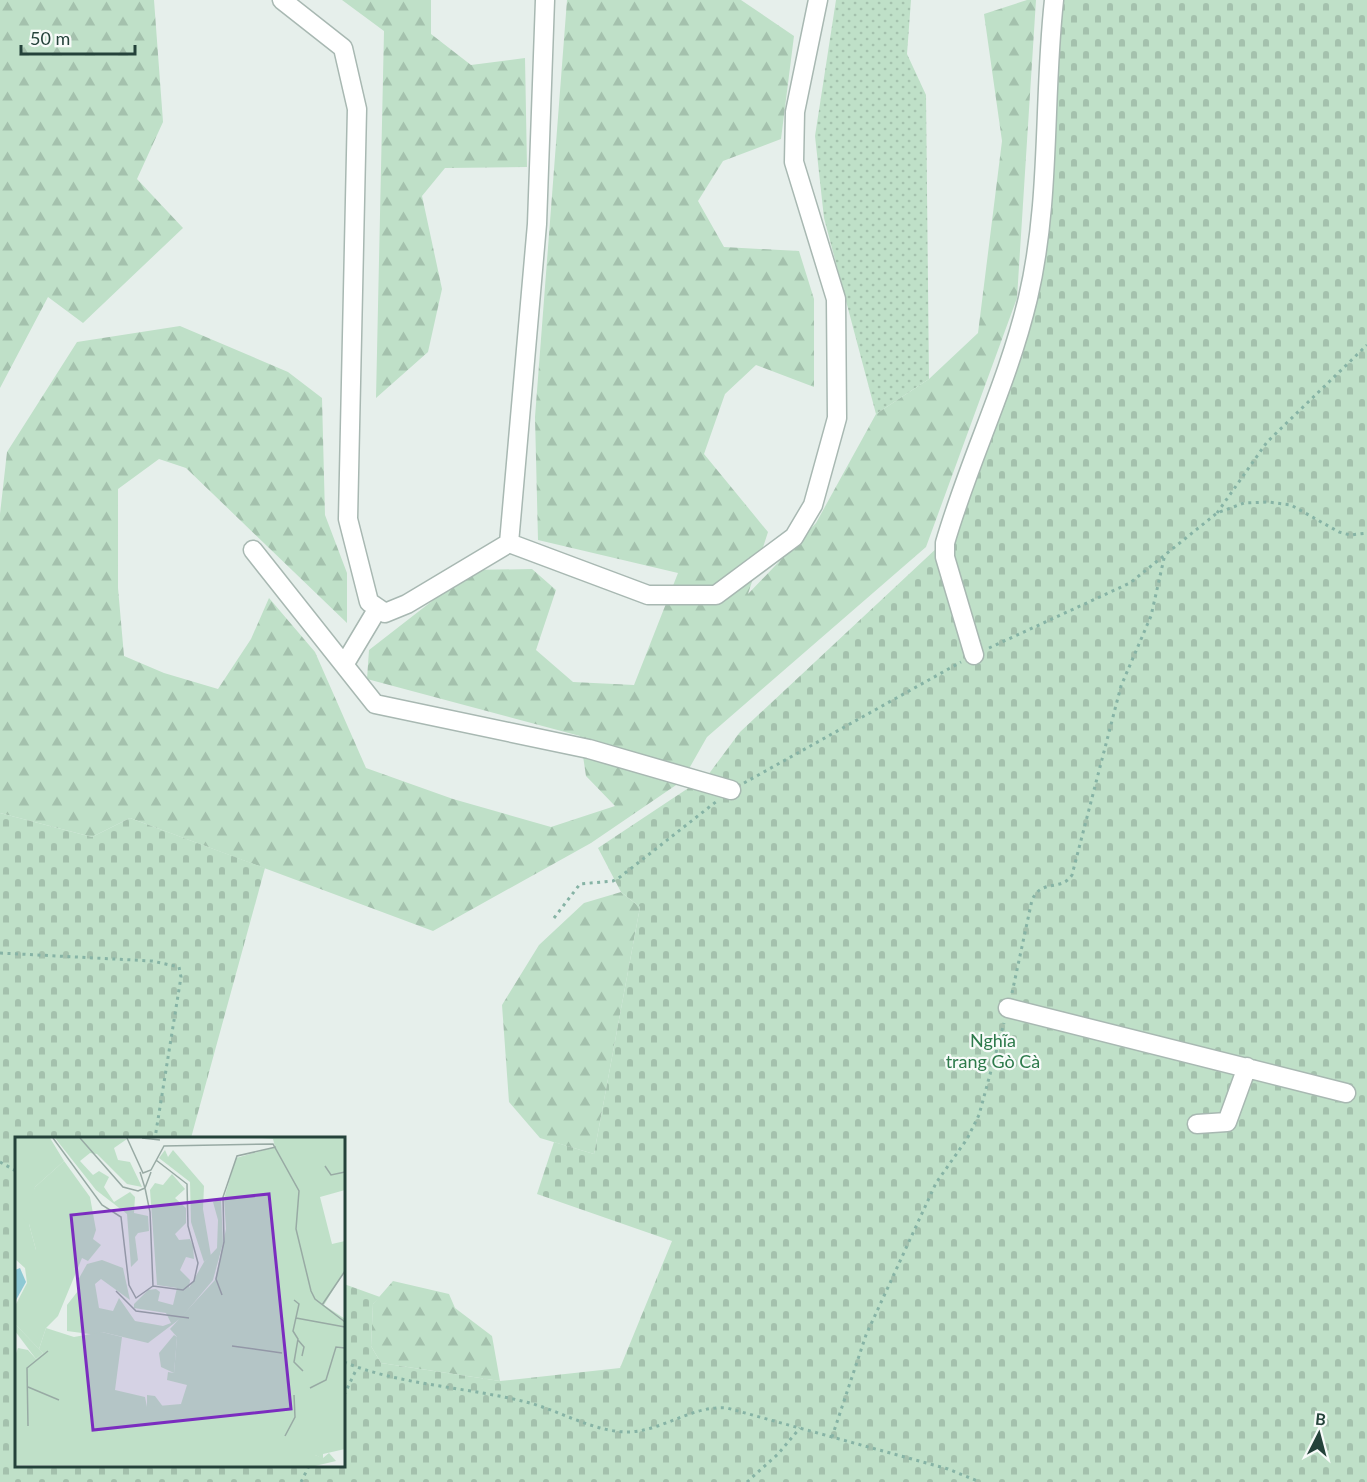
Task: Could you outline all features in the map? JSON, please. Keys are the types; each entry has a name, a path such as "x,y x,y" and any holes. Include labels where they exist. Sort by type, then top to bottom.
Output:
{"street":[{"path":"282,0 343,48 357,109 348,519 369,602 385,613 407,604 509,543"},
{"path":"509,543 537,224 545,0"},
{"path":"509,543 648,595 716,595 794,537 813,505 837,418 836,299 794,162 795,112 818,0"},
{"path":"974,655 945,557 945,543 1010,363 1028,297 1043,217 1050,40 1054,0"},
{"path":"253,550 375,704 589,750 731,790"},
{"path":"344,665 378,608"},
{"path":"1008,1008 1346,1093"},
{"path":"1197,1125 1227,1122 1247,1067"}],"path":[{"path":"554,918 580,884 613,881 731,790 974,655 1130,584 1217,513 1267,442 1367,345"},
{"path":"1217,513 1244,503 1268,502 1291,505 1339,532 1350,535 1367,533"},
{"path":"0,953 152,961 180,967 181,977 155,1137"},
{"path":"0,1162 15,1170"},
{"path":"345,1362 357,1368 528,1402 616,1431 646,1429 716,1407 948,1469 980,1482"},
{"path":"345,1393 357,1368"},
{"path":"747,1482 778,1454 800,1428"},
{"path":"301,1482 308,1467"}],"green space":[{"path":"0,0 154,0 163,122 137,179 183,228 83,323 48,297 0,388"},
{"path":"342,0 431,0 431,34 471,65 525,58 527,167 445,168 422,196 442,289 428,352 376,398 384,31"},
{"path":"567,0 741,0 794,36 781,139 723,161 698,201 724,247 799,251 814,299 814,387 756,365 725,394 704,454 768,532 748,594 816,523 876,414 929,379 978,333 1002,141 984,14 1027,0 1036,0 1017,298 926,547 707,737 682,781 591,843 433,931 130,818 92,837 0,813 0,514 7,452 77,342 180,326 288,372 322,398 325,515 347,573 347,623 186,468 159,459 118,489 118,588 124,656 164,673 218,689 251,639 269,598 315,652 366,768 453,799 551,827 615,806 586,776 580,736 367,679 369,650 472,570 532,569 556,590 536,650 573,682 634,685 678,573 538,540 535,417"},
{"path":"836,0 911,0 907,54 926,95 929,379 876,414 824,218 815,136"},
{"name":"Nghĩa trang Gò Cà","path":"1058,0 1367,0 1367,1482 0,1482 0,813 92,837 130,818 265,868 191,1137 15,1137 15,1467 345,1467 345,1284 380,1297 373,1304 371,1346 381,1363 500,1381 620,1368 672,1241 537,1194 554,1142 594,1154 640,907 621,892 598,848 708,775 740,732 939,546 1004,369 1047,209"},
{"path":"621,892 640,907 594,1154 540,1138 509,1102 502,1005 539,945 584,903"},
{"path":"393,1281 449,1294 455,1308 492,1336 500,1381 381,1363 371,1346 373,1304"}]}
